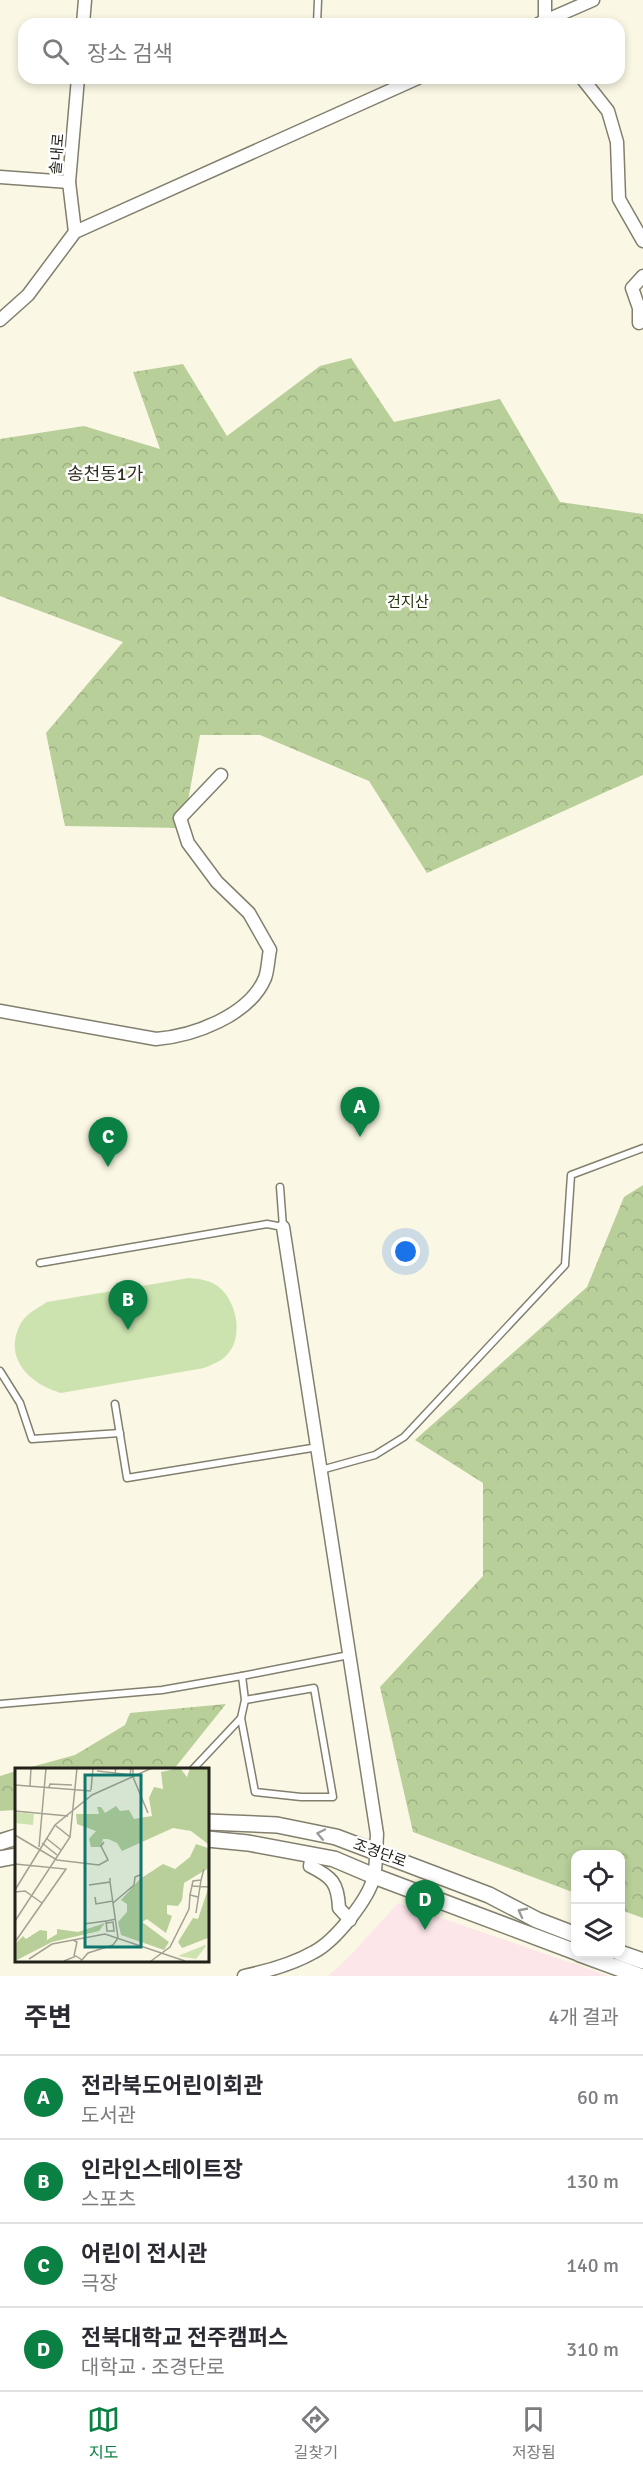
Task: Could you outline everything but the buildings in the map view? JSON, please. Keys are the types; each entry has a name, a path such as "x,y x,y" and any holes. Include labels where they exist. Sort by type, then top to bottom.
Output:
{"street":[{"path":"84,18 85,0"},
{"path":"543,18 545,0"},
{"path":"553,18 593,0"},
{"name":"솔내로","path":"75,232 69,182 77,84"},
{"path":"0,320 28,295 75,232 405,84"},
{"path":"587,84 608,111 617,142 620,199 643,241"},
{"path":"0,177 69,182"},
{"path":"639,323 639,308 632,288 643,276"},
{"path":"0,1011 156,1039 181,1037 214,1024 249,1001 265,978 270,950 249,913 217,882 188,843 180,818 221,775"},
{"path":"244,1976 267,1971 316,1951 350,1920 368,1892 374,1876 376,1851 377,1823 284,1227"},
{"name":"조경단로","path":"208,1822 277,1825 336,1837 489,1895 537,1920 571,1933"},
{"path":"0,1842 15,1837"},
{"name":"조경단로","path":"208,1839 248,1843 334,1859 571,1950"},
{"path":"312,1854 310,1866 326,1874 338,1890 339,1908 350,1920"},
{"path":"0,1859 15,1856"},
{"path":"625,1954 643,1961"},
{"name":"조경단로","path":"591,1958 640,1976"}],"lane":[{"path":"317,18 318,0"},
{"path":"321,1470 375,1455 404,1437 565,1265 571,1175 643,1148"},
{"path":"40,1263 267,1224 284,1227 280,1187"},
{"path":"0,1371 20,1403 32,1439 120,1433"},
{"path":"115,1404 128,1478 318,1447"},
{"path":"0,1704 162,1690 349,1655"},
{"path":"242,1676 245,1700 241,1718 255,1792 301,1797 333,1797 314,1688 245,1700"},
{"path":"194,1768 241,1718"}],"shaded area":[{"path":"398,1903 609,1976 328,1976 349,1957"}],"green space":[{"name":"건지산","path":"351,358 394,422 500,399 560,502 643,514 643,775 427,873 369,781 260,735 200,735 183,828 65,826 46,733 123,642 0,596 0,439 84,426 160,449 133,372 183,364 227,436 320,366"},
{"path":"643,1185 643,1918 625,1911 625,1850 571,1850 571,1891 413,1832 380,1687 483,1576 483,1483 415,1440 587,1287 624,1197"},
{"path":"189,1278 205,1280 217,1285 226,1295 235,1312 237,1332 235,1341 225,1357 215,1363 204,1368 61,1393 39,1383 22,1368 17,1358 16,1336 23,1319 47,1302"},
{"path":"226,1704 175,1768 28,1768 75,1755 125,1725 130,1713"},
{"path":"15,1771 15,1810 0,1811 0,1776"}],"place":[{"name":"전라북도어린이회관","path":"360,1137"},
{"name":"어린이 전시관","path":"108,1167"},
{"name":"인라인스테이트장","path":"128,1330"},
{"name":"전북대학교 전주캠퍼스","path":"425,1930"}],"district":[{"name":"송천동1가","path":"105,474"}]}
